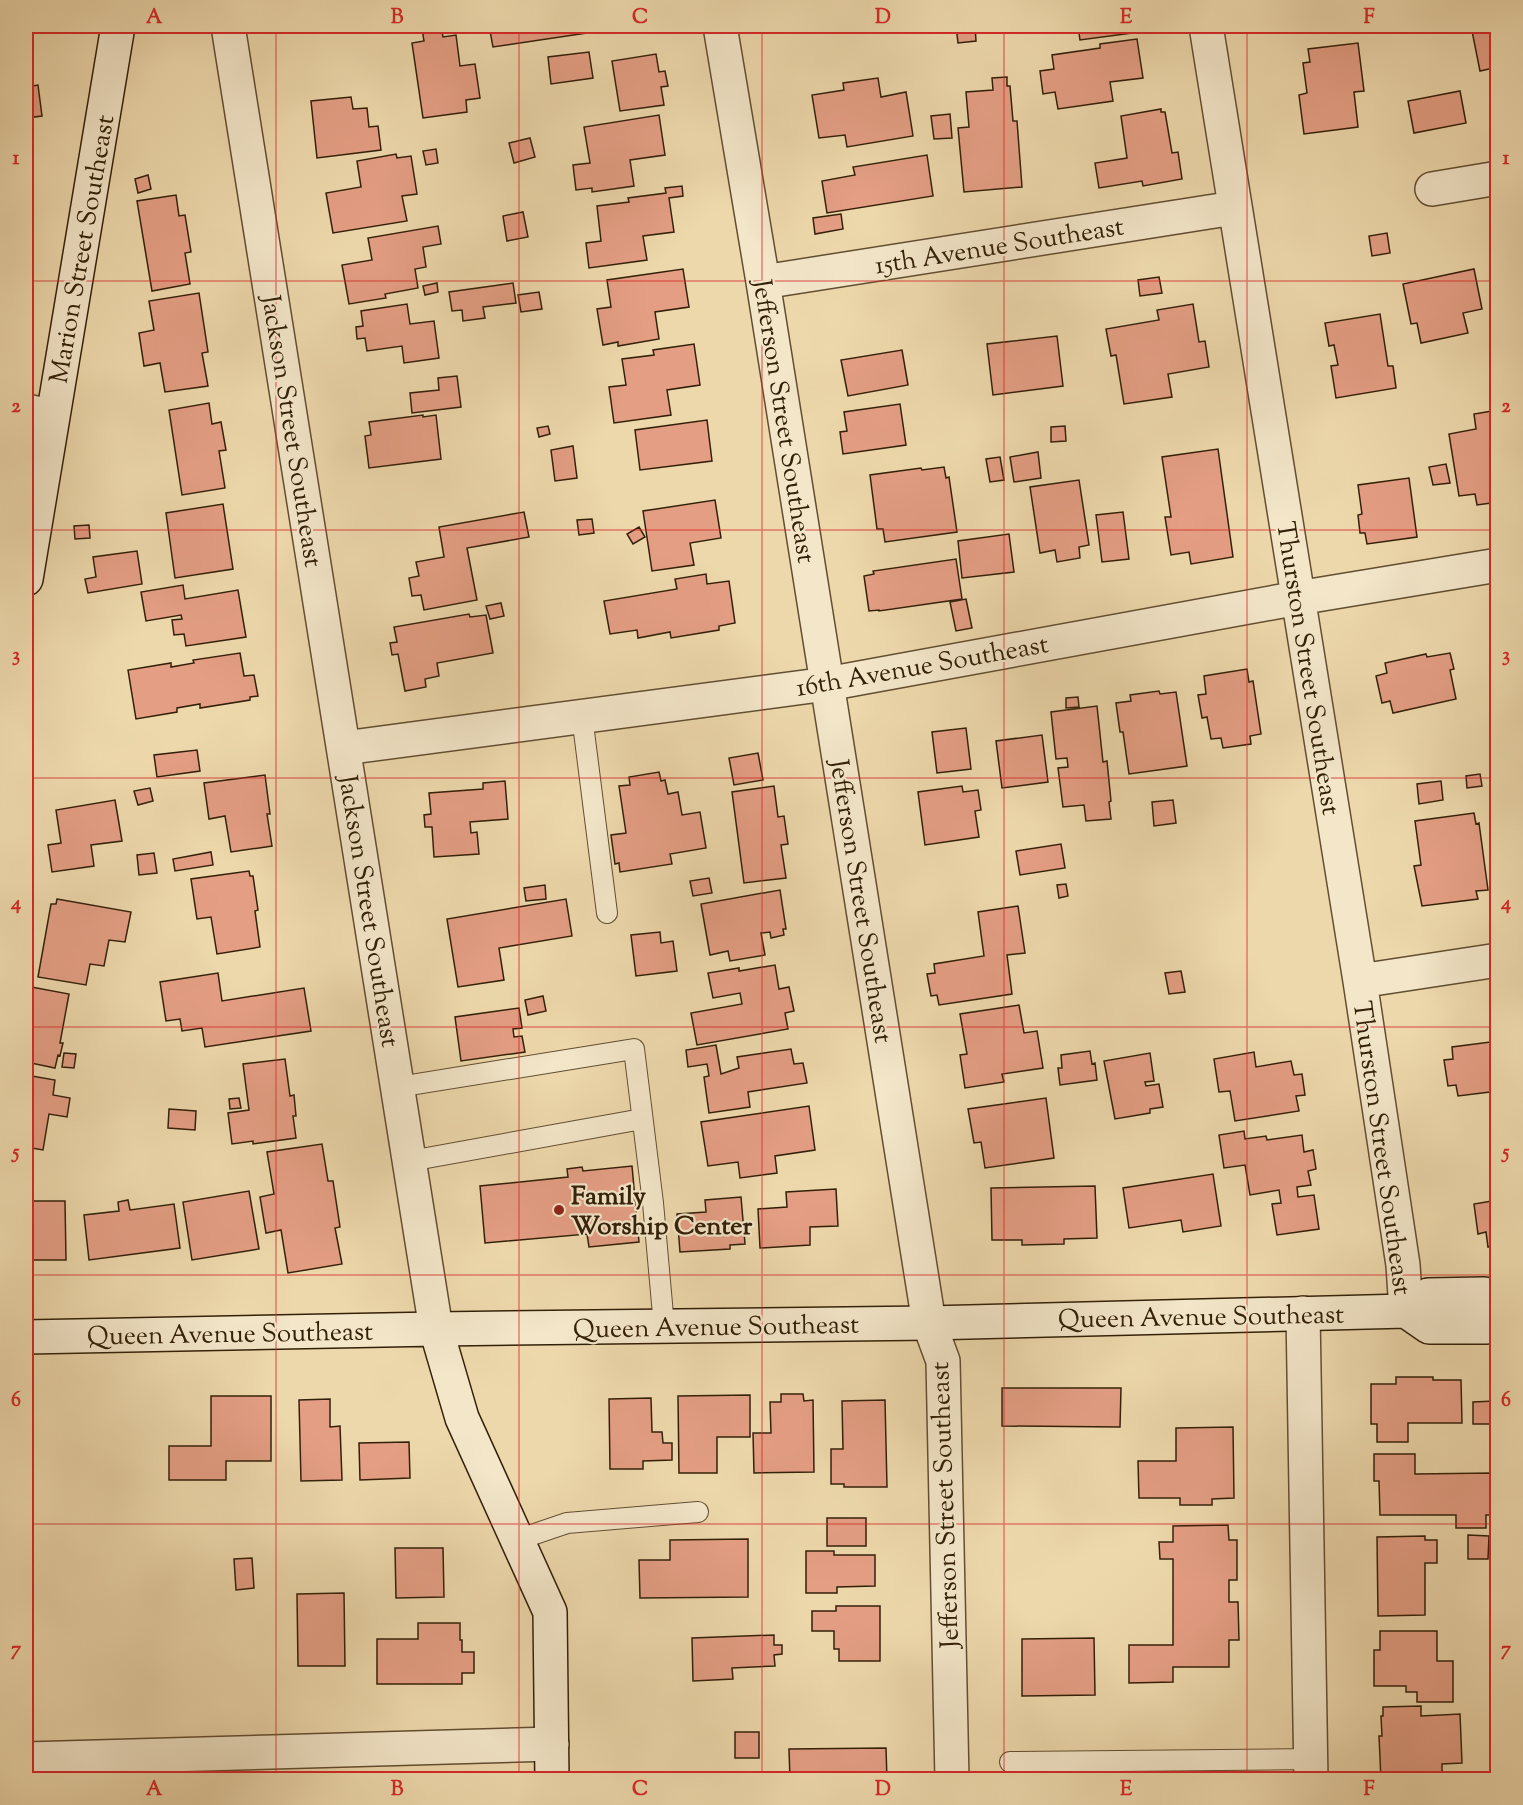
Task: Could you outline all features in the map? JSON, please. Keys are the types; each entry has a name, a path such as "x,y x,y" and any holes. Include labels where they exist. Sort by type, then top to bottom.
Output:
{"street":[{"name":"Marion Street Southeast","path":"26,579 39,414 118,26"},
{"name":"Jackson Street Southeast","path":"228,26 436,1329 462,1418 550,1612 552,1779"},
{"name":"Jefferson Street Southeast","path":"720,26 929,1323 943,1361 952,1779"},
{"name":"Thurston Street Southeast","path":"1206,26 1360,981 1403,1265 1406,1311"},
{"path":"1432,189 1497,178"},
{"name":"15th Avenue Southeast","path":"763,282 1234,208"},
{"name":"16th Avenue Southeast","path":"344,748 827,684 1298,598 1497,565"},
{"path":"1360,981 1497,960"},
{"path":"1497,1302 1484,1294 1428,1295 1406,1311 1429,1327 1487,1327 1497,1321"},
{"name":"Queen Avenue Southeast","path":"26,1337 929,1323 1406,1311"},
{"path":"1304,1313 1311,1769"},
{"path":"26,1759 92,1768 552,1744"}],"lane":[{"path":"582,716 607,913"},
{"path":"398,1088 634,1049 653,1203 664,1326"},
{"path":"410,1161 642,1119"},
{"path":"517,1540 567,1523 698,1512"},
{"path":"1010,1762 1311,1769"}],"building":[{"path":"441,26 443,37 456,35 460,66 475,64 480,98 466,100 467,112 423,118 412,43 424,41 422,29"},
{"path":"489,26 634,26 493,47"},
{"path":"956,26 975,26 976,41 958,43"},
{"path":"1078,26 1146,26 1147,31 1080,40"},
{"path":"1471,26 1498,26 1498,67 1480,71"},
{"path":"1137,39 1143,78 1110,82 1113,101 1058,109 1055,92 1043,94 1040,71 1054,69 1052,55 1100,48 1100,44"},
{"path":"1358,43 1364,91 1354,92 1358,127 1304,134 1299,95 1307,93 1303,63 1310,62 1308,49"},
{"path":"589,52 593,78 551,84 548,57"},
{"path":"656,54 659,72 665,71 668,86 661,87 664,105 620,111 612,61"},
{"path":"1007,77 1013,121 1017,121 1022,187 964,192 958,128 969,127 966,92 993,90 992,78"},
{"path":"878,78 881,97 906,92 913,136 847,147 845,135 819,138 812,95 844,90 843,83"},
{"path":"38,85 42,116 26,118 26,87"},
{"path":"1460,91 1466,123 1414,133 1408,101"},
{"path":"351,97 353,109 367,108 369,127 378,126 381,150 317,158 311,101"},
{"path":"1161,109 1161,112 1165,112 1172,153 1178,152 1182,179 1143,186 1142,181 1099,188 1095,163 1127,158 1121,116"},
{"path":"950,114 952,138 934,139 931,116"},
{"path":"659,115 665,155 630,160 634,186 592,192 592,188 576,190 573,165 590,163 584,127"},
{"path":"530,138 535,157 514,163 509,143"},
{"path":"436,149 438,163 426,165 423,151"},
{"path":"396,154 397,158 411,156 417,194 402,196 407,221 333,233 326,193 361,187 357,161"},
{"path":"927,155 933,196 827,213 822,181 855,175 853,167"},
{"path":"148,175 151,189 138,193 135,179"},
{"path":"682,186 683,196 669,198 674,232 643,236 647,260 589,268 586,243 601,241 597,206 629,202 628,198 666,193 665,188"},
{"path":"176,195 179,216 185,215 191,252 185,253 190,284 152,291 137,201"},
{"path":"523,212 528,237 507,241 503,216"},
{"path":"841,214 843,229 815,234 813,218"},
{"path":"438,226 441,244 423,247 426,267 415,269 418,288 385,294 386,298 349,304 342,265 372,260 368,238"},
{"path":"1387,233 1390,253 1372,256 1369,236"},
{"path":"683,269 689,307 655,312 659,339 618,346 618,342 603,345 597,309 611,307 607,280"},
{"path":"1474,269 1482,309 1463,313 1468,333 1421,343 1417,323 1411,324 1403,284"},
{"path":"1159,277 1162,293 1140,296 1138,280"},
{"path":"437,283 438,292 425,295 423,286"},
{"path":"513,283 516,303 483,307 485,318 463,321 462,310 452,311 449,292"},
{"path":"539,292 542,309 521,312 518,295"},
{"path":"199,293 208,352 202,353 208,386 165,392 160,363 144,366 139,333 154,330 149,301"},
{"path":"407,304 410,324 434,321 439,358 404,363 402,346 367,351 365,338 357,339 356,327 363,326 361,311"},
{"path":"1193,304 1199,342 1205,341 1209,367 1168,374 1172,397 1124,404 1116,355 1111,356 1106,329 1159,320 1157,310"},
{"path":"1380,314 1388,366 1393,366 1396,388 1336,398 1331,366 1338,365 1334,345 1329,346 1325,323"},
{"path":"1057,336 1063,386 993,395 987,344"},
{"path":"694,344 700,385 667,390 671,415 614,423 609,387 626,385 622,359 654,355 653,350"},
{"path":"902,350 908,385 848,396 841,360"},
{"path":"457,376 461,407 412,413 410,393 439,390 438,378"},
{"path":"209,403 212,424 221,422 226,450 219,451 225,488 182,495 169,410"},
{"path":"900,404 906,445 843,454 840,432 847,431 844,412"},
{"path":"1498,410 1498,502 1477,505 1475,494 1459,496 1449,434 1476,429 1474,414"},
{"path":"423,415 423,417 436,415 441,459 369,468 365,436 371,435 369,422"},
{"path":"707,420 712,461 640,470 635,430"},
{"path":"548,426 550,434 539,437 537,428"},
{"path":"1065,426 1066,441 1051,442 1051,427"},
{"path":"573,446 577,478 555,481 551,450"},
{"path":"1218,449 1233,557 1191,564 1189,552 1171,555 1165,517 1171,517 1162,457"},
{"path":"1038,452 1041,478 1014,482 1010,457"},
{"path":"1000,457 1004,480 990,482 986,459"},
{"path":"1446,464 1450,483 1433,485 1429,467"},
{"path":"944,467 946,478 949,477 957,532 885,542 883,529 877,529 870,475"},
{"path":"1409,478 1417,537 1367,544 1365,533 1360,533 1358,515 1362,514 1358,485"},
{"path":"1079,480 1089,545 1079,547 1080,558 1057,562 1055,550 1040,553 1030,487"},
{"path":"715,500 721,538 690,543 694,565 652,571 643,511"},
{"path":"223,504 233,569 175,578 166,513"},
{"path":"524,512 529,537 467,548 477,600 424,610 421,595 412,596 409,578 419,576 416,562 444,557 439,527"},
{"path":"1123,512 1129,559 1102,562 1096,515"},
{"path":"592,519 594,533 579,535 577,520"},
{"path":"89,525 90,538 75,539 74,526"},
{"path":"639,527 645,537 633,544 627,534"},
{"path":"1009,534 1014,572 962,578 958,541"},
{"path":"137,551 142,584 88,593 85,579 96,577 93,557"},
{"path":"956,559 962,599 869,611 864,576 874,574 873,571"},
{"path":"706,574 707,584 729,581 735,623 719,626 719,630 671,638 670,632 638,638 637,630 610,634 604,601 677,589 675,579"},
{"path":"183,585 185,599 238,590 246,637 186,646 184,634 174,635 172,620 182,619 181,615 146,621 141,592"},
{"path":"966,599 972,628 956,631 950,602"},
{"path":"501,603 504,616 490,619 486,606"},
{"path":"469,614 470,617 486,615 493,653 437,663 439,676 425,679 426,687 405,691 398,654 392,655 390,643 397,642 394,627"},
{"path":"240,653 244,676 254,675 258,696 250,697 250,700 200,708 200,704 177,708 177,712 136,719 128,670 171,663 171,667 194,663 193,660"},
{"path":"1450,653 1454,669 1450,670 1456,699 1393,713 1390,701 1382,703 1376,676 1387,673 1385,663 1426,654 1427,657"},
{"path":"1247,669 1249,682 1253,681 1261,734 1250,736 1251,744 1223,748 1221,738 1211,739 1207,717 1202,718 1198,695 1206,694 1204,676"},
{"path":"1159,691 1160,694 1176,692 1187,766 1129,774 1116,703 1131,701 1130,695"},
{"path":"1078,697 1079,707 1066,708 1066,698"},
{"path":"1097,706 1103,762 1107,761 1111,819 1086,821 1084,805 1063,807 1058,768 1068,767 1067,758 1056,759 1051,712"},
{"path":"966,728 971,769 937,773 932,732"},
{"path":"1042,735 1048,782 1002,788 996,741"},
{"path":"197,750 200,771 157,777 154,755"},
{"path":"758,753 763,780 734,785 729,758"},
{"path":"659,772 661,781 665,780 668,794 678,792 682,815 700,812 706,848 670,854 672,864 620,872 619,863 615,864 611,835 626,833 619,786 630,785 629,777"},
{"path":"1480,774 1482,786 1467,788 1466,776"},
{"path":"265,775 270,814 267,814 272,846 231,852 225,816 209,819 204,783"},
{"path":"505,781 508,819 470,822 471,833 477,832 479,854 434,857 432,827 425,827 424,815 431,814 429,793 483,789 483,783"},
{"path":"1441,781 1443,800 1419,804 1417,784"},
{"path":"774,786 778,817 784,816 788,844 781,845 786,878 744,883 732,792"},
{"path":"962,786 963,792 978,790 981,810 975,811 979,837 925,845 918,792"},
{"path":"150,788 153,801 138,805 134,791"},
{"path":"115,800 122,841 91,845 94,866 52,872 48,845 61,843 56,810"},
{"path":"1173,800 1176,823 1154,826 1152,802"},
{"path":"1474,813 1476,824 1479,823 1488,890 1476,891 1478,899 1422,906 1414,866 1421,865 1415,821"},
{"path":"1061,844 1065,868 1020,875 1016,851"},
{"path":"211,852 213,865 175,871 173,859"},
{"path":"154,853 157,873 139,875 137,855"},
{"path":"249,871 250,876 253,876 258,910 255,911 260,947 217,954 211,917 197,919 191,879"},
{"path":"709,878 712,893 693,896 690,881"},
{"path":"1066,884 1068,896 1059,898 1057,885"},
{"path":"545,885 546,899 526,901 524,888"},
{"path":"780,890 786,929 783,929 784,935 771,938 770,932 761,933 765,955 730,961 728,951 710,955 701,904"},
{"path":"57,899 131,912 125,942 109,940 104,966 90,964 86,985 38,977 51,904 56,904"},
{"path":"566,899 572,936 499,948 504,980 458,987 447,919"},
{"path":"1018,906 1025,953 1007,955 1012,994 939,1005 937,995 931,996 927,974 935,973 934,964 984,956 978,912"},
{"path":"660,932 661,943 673,941 677,971 636,976 631,935"},
{"path":"775,965 779,989 789,987 794,1011 785,1013 788,1029 697,1045 691,1013 742,1004 740,993 713,998 708,973"},
{"path":"1181,971 1185,992 1169,994 1165,973"},
{"path":"218,973 222,1001 304,988 311,1031 205,1047 202,1028 182,1031 180,1019 166,1021 160,982"},
{"path":"26,986 69,994 60,1043 63,1043 55,1068 26,1062"},
{"path":"543,996 546,1011 528,1015 525,1000"},
{"path":"1019,1005 1024,1033 1037,1031 1043,1068 1002,1074 1004,1082 965,1088 960,1055 967,1054 960,1014"},
{"path":"519,1008 522,1028 513,1029 514,1037 522,1036 525,1052 461,1061 455,1017"},
{"path":"1498,1041 1498,1091 1458,1096 1456,1085 1448,1086 1444,1060 1453,1059 1452,1047"},
{"path":"716,1045 721,1074 739,1068 737,1057 791,1049 794,1064 803,1063 807,1083 748,1092 750,1107 709,1113 704,1077 709,1076 707,1064 688,1067 686,1050"},
{"path":"1090,1051 1092,1064 1095,1063 1097,1080 1060,1085 1058,1068 1062,1068 1061,1055"},
{"path":"1254,1052 1256,1067 1291,1061 1294,1075 1302,1074 1305,1095 1296,1096 1299,1111 1235,1121 1230,1091 1219,1092 1214,1059"},
{"path":"64,1053 76,1054 74,1068 62,1067"},
{"path":"1150,1053 1154,1081 1145,1082 1146,1086 1159,1084 1163,1107 1150,1109 1150,1113 1115,1119 1104,1061"},
{"path":"285,1059 290,1096 294,1095 296,1116 293,1116 296,1138 253,1144 253,1141 232,1144 228,1113 249,1110 243,1064"},
{"path":"26,1075 55,1080 53,1095 70,1098 67,1117 49,1114 43,1150 26,1147"},
{"path":"239,1098 241,1108 230,1109 229,1099"},
{"path":"1046,1098 1054,1158 985,1168 981,1142 974,1143 968,1109"},
{"path":"809,1106 815,1150 775,1156 777,1173 740,1178 738,1162 708,1166 701,1122"},
{"path":"169,1109 196,1111 195,1130 168,1128"},
{"path":"1244,1131 1245,1139 1266,1136 1267,1140 1302,1135 1304,1152 1313,1150 1316,1169 1308,1171 1311,1185 1297,1187 1298,1197 1314,1195 1319,1229 1277,1235 1272,1204 1281,1203 1279,1190 1250,1195 1245,1165 1224,1168 1219,1135"},
{"path":"322,1144 328,1181 333,1181 340,1227 335,1228 342,1264 288,1273 281,1230 266,1233 260,1197 274,1194 267,1152"},
{"name":"Family Worship Center","path":"632,1166 639,1242 589,1247 587,1234 485,1243 480,1186 568,1177 567,1169 582,1167 583,1171"},
{"path":"1213,1174 1221,1226 1183,1232 1181,1220 1129,1228 1123,1188"},
{"path":"1095,1186 1097,1238 1064,1239 1064,1244 1022,1245 1022,1240 992,1240 991,1188"},
{"path":"836,1189 838,1226 810,1227 810,1245 760,1248 758,1209 787,1207 786,1192"},
{"path":"249,1191 259,1249 192,1260 183,1202"},
{"path":"741,1197 745,1244 730,1245 730,1249 680,1252 677,1214 706,1212 705,1200"},
{"path":"128,1200 130,1210 174,1204 180,1248 89,1260 84,1215 119,1211 118,1202"},
{"path":"1498,1200 1498,1245 1488,1247 1486,1232 1478,1234 1474,1204"},
{"path":"26,1201 65,1201 66,1260 26,1260"},
{"path":"1396,1377 1461,1380 1462,1423 1408,1423 1408,1442 1377,1442 1377,1424 1371,1424 1371,1384 1396,1384"},
{"path":"1002,1388 1121,1388 1120,1427 1002,1426"},
{"path":"781,1394 803,1394 804,1401 813,1400 814,1472 754,1473 753,1433 771,1433 770,1402 781,1402"},
{"path":"750,1395 750,1437 717,1437 717,1473 679,1473 678,1396"},
{"path":"211,1396 271,1396 271,1461 226,1461 226,1480 169,1480 169,1446 211,1446"},
{"path":"651,1398 652,1432 662,1432 663,1443 672,1443 672,1460 643,1461 643,1469 610,1469 609,1399"},
{"path":"330,1399 330,1427 340,1426 342,1480 301,1481 299,1400"},
{"path":"885,1400 887,1487 844,1487 844,1484 831,1484 831,1449 843,1449 842,1401"},
{"path":"1494,1401 1494,1424 1473,1424 1473,1402"},
{"path":"1233,1427 1234,1498 1212,1499 1212,1505 1180,1505 1180,1498 1139,1498 1138,1461 1176,1461 1176,1428"},
{"path":"409,1442 410,1478 360,1480 359,1443"},
{"path":"1374,1454 1415,1454 1415,1474 1492,1473 1492,1515 1486,1515 1486,1528 1456,1528 1456,1515 1380,1515 1379,1481 1374,1481"},
{"path":"827,1518 866,1518 866,1546 827,1546"},
{"path":"1228,1525 1229,1540 1237,1540 1237,1580 1229,1580 1229,1602 1238,1602 1239,1640 1229,1640 1229,1667 1173,1667 1173,1682 1129,1683 1129,1645 1173,1645 1173,1559 1160,1559 1159,1542 1173,1542 1173,1526"},
{"path":"1468,1535 1489,1536 1488,1559 1468,1559"},
{"path":"1425,1536 1425,1540 1437,1540 1437,1563 1425,1563 1425,1615 1378,1616 1377,1537"},
{"path":"748,1539 748,1597 640,1598 639,1560 670,1560 670,1540"},
{"path":"395,1548 443,1548 444,1597 396,1598"},
{"path":"806,1551 834,1551 834,1555 875,1555 875,1586 837,1587 837,1593 806,1593"},
{"path":"252,1558 254,1588 236,1590 234,1559"},
{"path":"344,1593 345,1666 298,1666 297,1594"},
{"path":"836,1606 880,1606 880,1661 839,1661 839,1649 834,1649 834,1631 812,1631 812,1611 836,1611"},
{"path":"418,1623 460,1623 462,1652 474,1652 474,1673 462,1673 462,1684 377,1684 377,1639 418,1639"},
{"path":"1380,1631 1437,1631 1437,1661 1453,1661 1453,1702 1417,1702 1417,1692 1406,1692 1406,1686 1374,1686 1374,1650 1380,1650"},
{"path":"774,1635 774,1645 782,1645 782,1654 774,1655 775,1666 732,1668 733,1679 693,1681 692,1638"},
{"path":"1094,1638 1095,1695 1022,1696 1022,1639"},
{"path":"1421,1706 1421,1716 1460,1714 1462,1763 1442,1764 1442,1780 1381,1780 1379,1736 1382,1736 1383,1707"},
{"path":"735,1732 759,1732 759,1758 735,1758"},
{"path":"886,1748 887,1780 790,1780 789,1749"},
{"path":"734,1773 735,1780 676,1780 676,1774"}],"place":[{"name":"Family Worship Center","path":"559,1210"}]}
